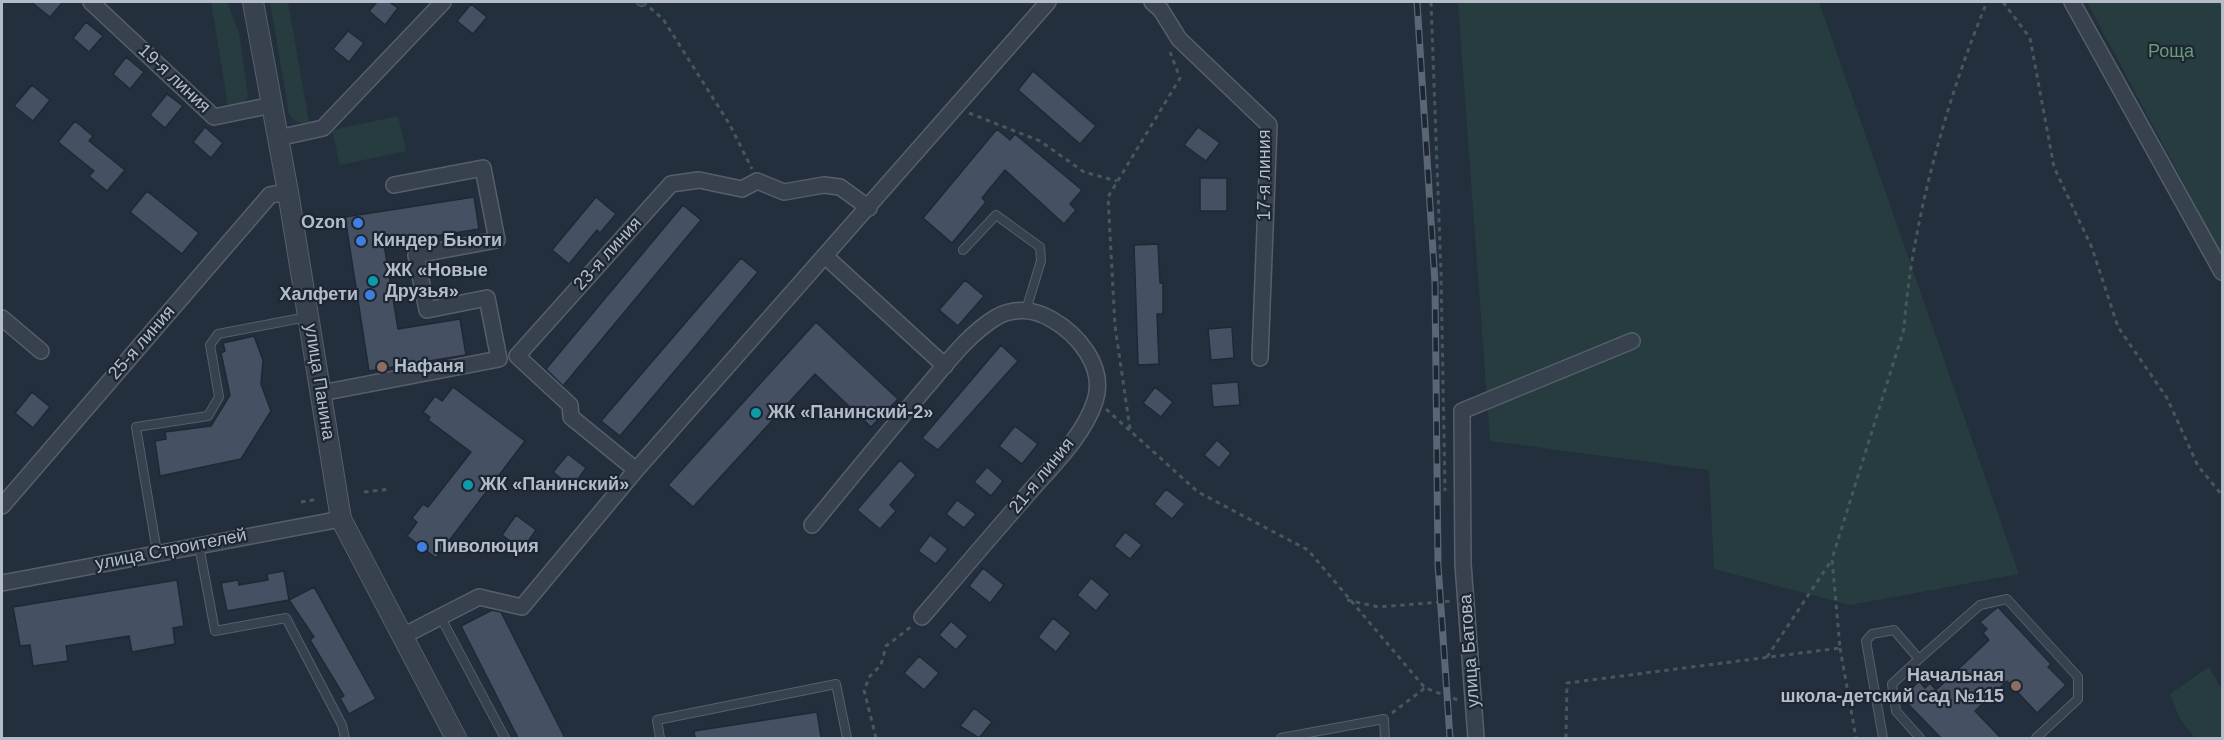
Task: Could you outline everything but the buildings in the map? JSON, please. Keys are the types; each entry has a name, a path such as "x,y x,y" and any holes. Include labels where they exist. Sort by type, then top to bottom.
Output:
{"street":[{"name":"19-я линия","path":"91,2 214,117 272,105"},
{"name":"улица Панина","path":"253,2 288,192 340,519 456,738"},
{"path":"278,138 323,128 443,2"},
{"path":"403,636 479,597 522,607 636,470 1048,2"},
{"name":"17-я линия","path":"1152,2 1161,10 1179,39 1269,125 1260,358"},
{"path":"2072,2 2223,272"},
{"path":"321,393 499,359 487,298 427,310 416,255 497,240 483,168 394,185"},
{"name":"23-я линия","path":"636,470 571,417 570,405 518,356 671,184 699,180 742,189 757,181"},
{"path":"757,181 784,192 824,185 840,187 869,208"},
{"name":"25-я линия","path":"2,506 270,195 288,192"},
{"path":"825,256 945,366"},
{"path":"812,525 972,336 1008,312 1026,310 1043,314 1074,334 1087,352 1097,387 1095,400"},
{"path":"2,318 41,351"},
{"name":"улица Батова","path":"1476,738 1463,564 1462,411 1632,341"},
{"name":"21-я линия","path":"922,617 1055,462 1078,431 1095,400"},
{"name":"улица Строителей","path":"2,584 198,544 340,519"}],"lane":[{"path":"963,250 996,215 1040,247 1041,261 1026,310"},
{"path":"157,552 135,427 208,416 219,397 210,345 218,334 308,317"},
{"path":"198,544 215,631 286,618 342,725 345,738"},
{"path":"1920,738 1896,711 1892,684 1980,605 2007,599 2078,677 2078,699 2036,738"},
{"path":"441,618 505,738"},
{"path":"1883,738 1866,641 1872,634 1894,630 1919,658"},
{"path":"660,738 657,720 836,684 847,738"},
{"path":"1281,738 1326,734 1384,719 1385,738"}],"path":[{"path":"642,2 663,19 730,125 757,181"},
{"path":"1431,2 1446,497"},
{"path":"1767,657 1832,559 1904,329 1906,298 1926,194 1968,47 1987,2"},
{"path":"2002,2 2030,38 2054,167 2092,248 2118,327 2167,398 2198,466 2223,495"},
{"path":"1130,431 1114,326 1108,197 1180,78 1168,47"},
{"path":"956,108 1040,141 1084,172 1117,181"},
{"path":"1095,400 1198,492 1308,550 1347,600 1425,687 1474,707"},
{"path":"364,492 390,489"},
{"path":"301,502 320,499"},
{"path":"1832,559 1840,648 1856,738"},
{"path":"1347,600 1379,607 1466,599"},
{"path":"876,738 864,690 870,676 880,665 886,646 922,617"},
{"path":"1566,738 1567,683 1840,648"},
{"path":"1384,719 1425,687"}],"green space":[{"path":"211,2 227,2 239,33 248,96 244,103 228,106"},
{"path":"270,2 288,2 309,123 296,122 289,114"},
{"path":"1458,2 1819,2 2019,574 1850,605 1714,569 1709,470 1490,441"},
{"name":"Роща","path":"2087,2 2222,2 2222,255"},
{"path":"398,116 406,151 340,165 332,130"},
{"path":"2209,667 2222,690 2222,738 2195,738 2180,719 2170,694"}],"railway":[{"path":"1417,2 1435,283 1438,565 1450,738"}],"place":[{"name":"Ozon","path":"358,223"},
{"name":"Киндер Бьюти","path":"361,241"},
{"name":"ЖК «Новые Друзья»","path":"373,281"},
{"name":"Халфети","path":"370,295"},
{"name":"Нафаня","path":"382,367"},
{"name":"ЖК «Панинский-2»","path":"756,413"},
{"name":"ЖК «Панинский»","path":"468,485"},
{"name":"Пиволюция","path":"422,547"},
{"name":"Начальная школа-детский сад №115","path":"2016,686"}]}
